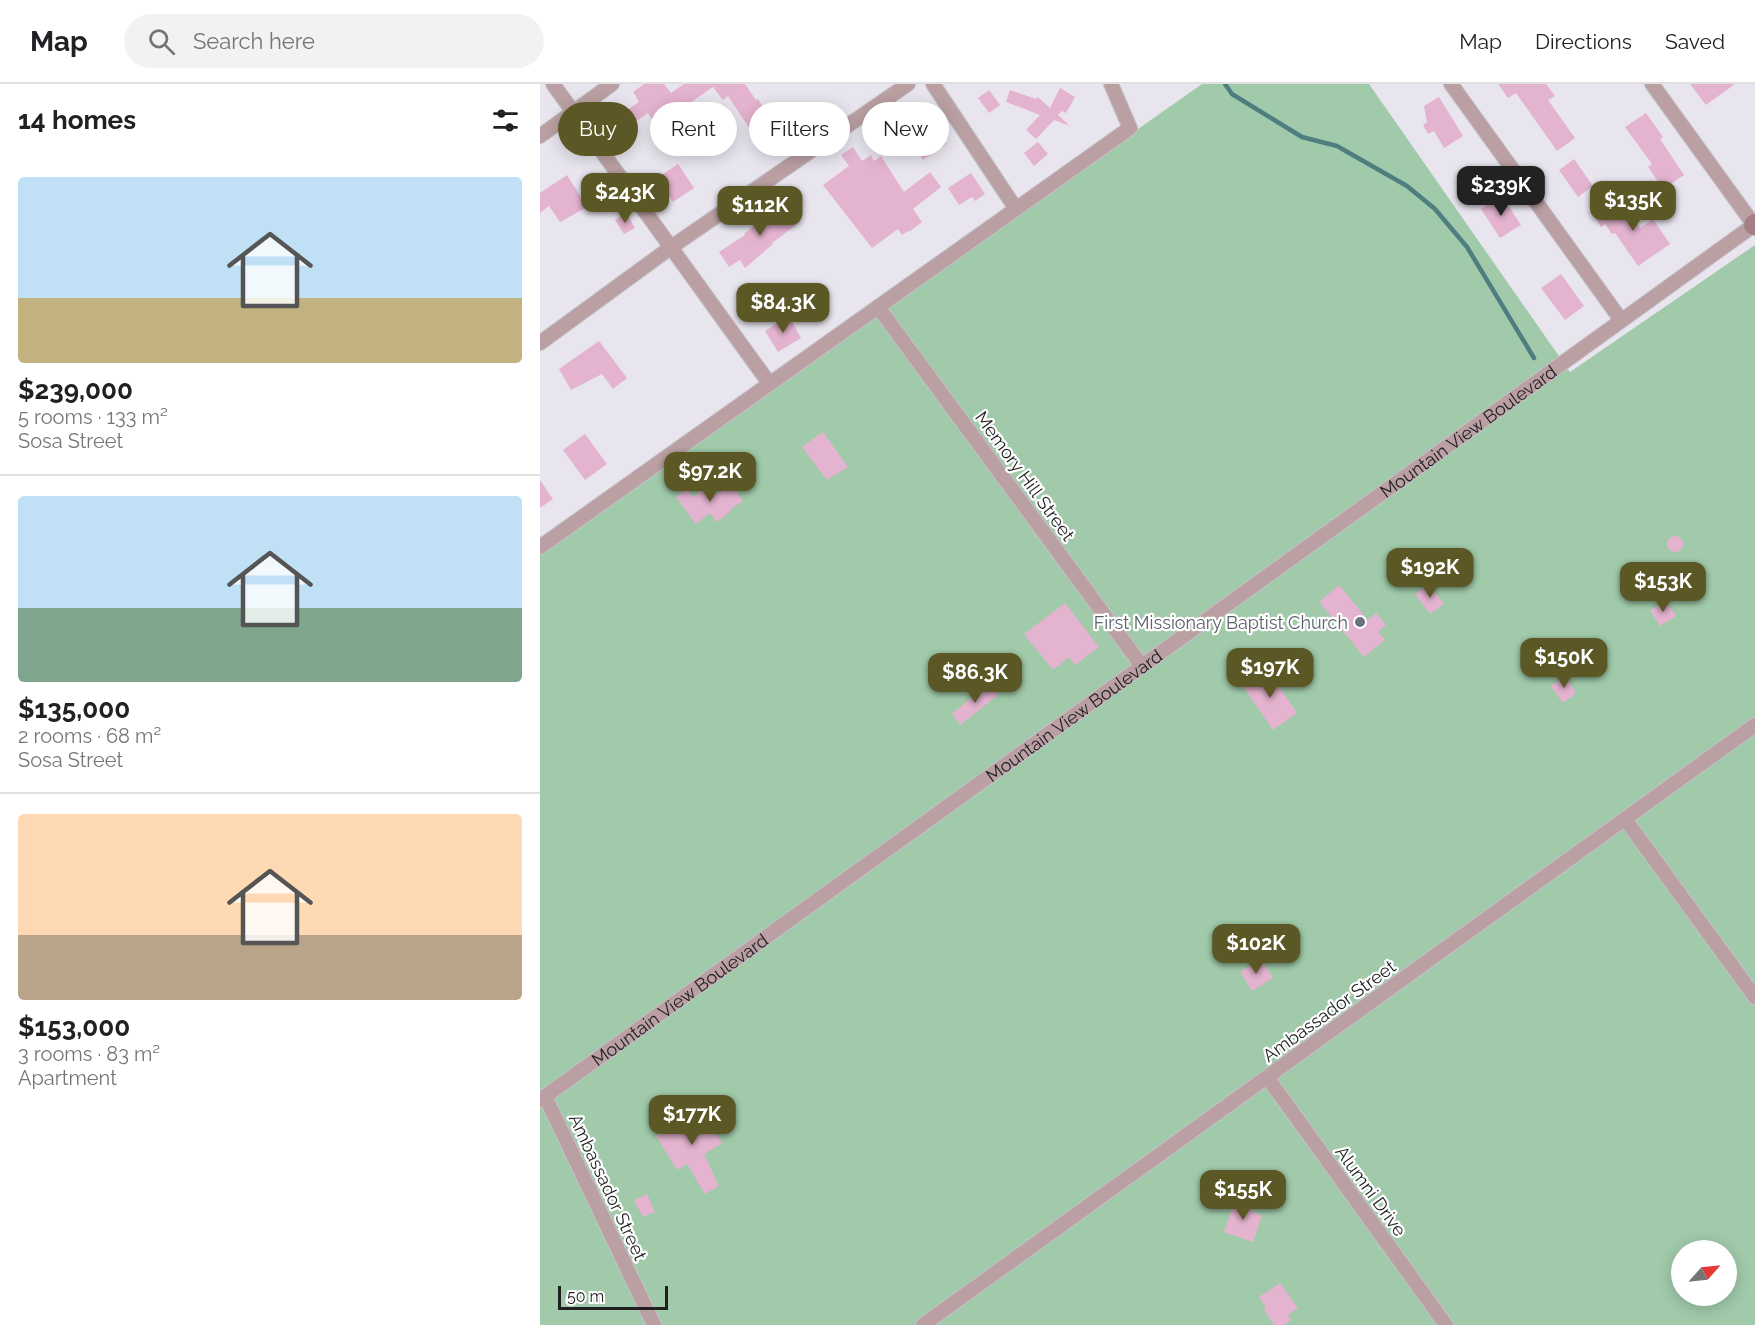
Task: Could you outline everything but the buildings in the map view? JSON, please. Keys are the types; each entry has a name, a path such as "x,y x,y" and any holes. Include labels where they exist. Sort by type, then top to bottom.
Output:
{"street":[{"path":"553,84 565,102"},
{"path":"586,102 612,84"},
{"path":"540,343 670,248 908,84"},
{"path":"933,84 1016,209"},
{"path":"540,547 1130,128 1111,84"},
{"path":"1451,84 1621,320"},
{"path":"1652,84 1755,225"},
{"path":"540,136 558,122"},
{"path":"604,156 769,383"},
{"name":"Mountain View Boulevard","path":"542,1098 1755,225"},
{"name":"Memory Hill Street","path":"878,307 1142,666"},
{"name":"Ambassador Street","path":"923,1325 1755,725"},
{"path":"1624,819 1755,997"},
{"name":"Alumni Drive","path":"1267,1077 1446,1325"},
{"name":"Ambassador Street","path":"542,1098 654,1325"}],"green space":[{"path":"1202,84 1369,84 1570,372 1755,245 1755,1325 540,1325 540,550"}],"waterway":[{"path":"1225,84 1232,94 1302,137 1337,146 1407,186 1435,209 1467,247 1534,358"}],"place":[{"name":"First Missionary Baptist Church","path":"1360,622"}]}
